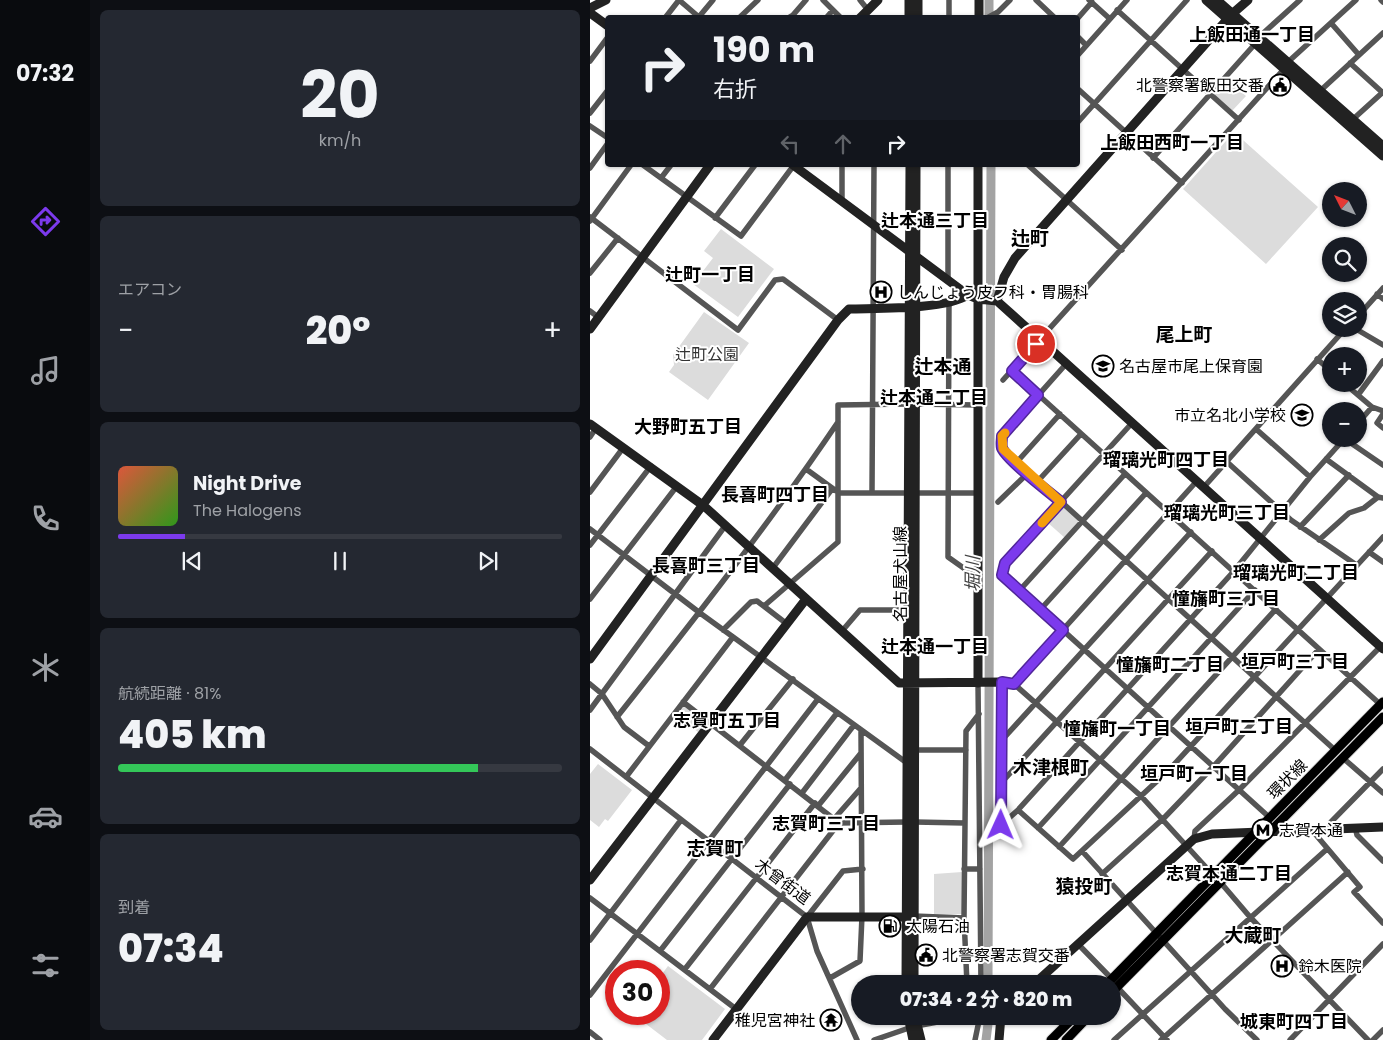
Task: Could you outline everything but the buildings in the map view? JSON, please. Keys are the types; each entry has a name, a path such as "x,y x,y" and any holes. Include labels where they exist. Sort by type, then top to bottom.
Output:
{"main road":[{"name":"環状線","path":"1121,975 1156,933 1382,704"},
{"name":"環状線","path":"1121,978 1163,941 1383,717"},
{"path":"1071,1038 1082,1025"},
{"path":"1051,1040 1064,1027"}],"street":[{"path":"590,8 606,0"},
{"path":"667,15 679,0 697,15"},
{"path":"701,15 714,0"},
{"path":"742,15 758,0"},
{"path":"794,15 806,0"},
{"path":"823,0 838,15"},
{"path":"860,0 868,10"},
{"path":"863,15 878,0"},
{"path":"909,0 909,15"},
{"path":"918,0 918,15"},
{"path":"949,0 949,15"},
{"path":"978,0 978,15"},
{"path":"992,15 1010,0"},
{"path":"1080,52 1127,0"},
{"path":"1080,120 1187,0"},
{"path":"1206,0 1230,17 1350,122 1383,146"},
{"path":"1217,0 1230,17"},
{"path":"987,299 1004,277 1015,258 1230,17 1248,0"},
{"path":"1153,158 1257,40 1300,0"},
{"path":"1004,380 1286,66 1356,0"},
{"path":"1038,1 1052,15"},
{"path":"1080,15 1090,1 1110,19"},
{"path":"829,15 833,10"},
{"path":"1118,10 1239,120"},
{"path":"590,13 605,24"},
{"path":"1331,23 1360,55"},
{"path":"1320,91 1383,33"},
{"path":"1080,39 1086,45"},
{"path":"590,61 605,41"},
{"path":"1350,63 1383,92 1350,122"},
{"path":"1286,66 1320,91 1383,156"},
{"path":"1080,91 1182,183"},
{"path":"590,113 605,94"},
{"path":"590,126 605,136"},
{"path":"590,168 605,147"},
{"path":"630,167 591,219 738,330 775,280 783,279 838,320"},
{"path":"646,167 741,236 793,167"},
{"path":"661,178 669,167"},
{"path":"590,328 708,167"},
{"path":"715,218 753,167"},
{"path":"797,167 968,294 987,299 1039,340 1382,647 1239,790 1195,831 1194,839"},
{"path":"842,167 842,200"},
{"path":"872,493 874,167"},
{"name":"名古屋犬山線","path":"910,167 912,493 910,684 907,763 911,822"},
{"name":"名古屋犬山線","path":"912,306 917,256 916,167"},
{"path":"948,167 948,278"},
{"path":"978,167 987,299 977,405 978,579 981,683 979,714 980,975"},
{"path":"1030,167 1122,250"},
{"path":"590,273 618,238"},
{"path":"1367,306 1383,288"},
{"path":"590,659 704,506 838,320 849,309 912,306 960,300 968,294"},
{"path":"1377,294 1383,299"},
{"path":"949,301 947,404 948,557 978,579"},
{"path":"590,311 598,317"},
{"path":"1367,336 1383,345"},
{"path":"1014,684 1169,513 1227,462 1338,337"},
{"path":"1318,359 1322,363"},
{"path":"1358,395 1383,361"},
{"path":"1066,364 1002,436 1003,449 1037,482 1336,750"},
{"path":"1012,371 1382,704"},
{"path":"1354,392 1372,407 1383,412 1377,424 1383,428"},
{"path":"764,606 788,583 838,542 838,405 977,405"},
{"path":"1367,413 1372,407"},
{"path":"1016,463 1060,414"},
{"path":"617,717 700,613 806,470 838,422"},
{"path":"1132,424 1005,563 1002,575 1269,817"},
{"path":"590,437 593,426 704,506 899,684 998,682 1014,684 1141,796 1164,818 1214,875"},
{"path":"1256,428 1310,477"},
{"path":"1037,482 1081,434"},
{"path":"998,682 1002,740 1001,825 1018,810 1234,571 1337,447"},
{"path":"1356,447 1383,465"},
{"path":"590,492 623,448"},
{"path":"1319,540 1349,513 1364,508 1380,497 1326,459"},
{"path":"1227,462 1282,512 1319,540 1356,564"},
{"path":"590,546 651,466"},
{"path":"806,470 839,493 978,493"},
{"path":"998,502 1028,473"},
{"path":"1018,591 1125,474"},
{"path":"1300,526 1349,475"},
{"path":"590,599 677,486"},
{"path":"772,569 832,489"},
{"name":"名古屋犬山線","path":"907,975 910,917 914,750 908,610 912,493"},
{"path":"1040,610 1146,493"},
{"path":"590,710 725,526"},
{"path":"590,530 732,637 762,656 861,731 907,763"},
{"path":"1002,740 1191,532"},
{"path":"1018,810 1073,859 1141,796 1191,746 1256,677 1356,564 1383,537"},
{"path":"1002,782 1212,551"},
{"path":"1369,552 1383,562"},
{"path":"1038,828 1149,709 1255,590"},
{"path":"590,880 806,599"},
{"path":"723,630 751,602 757,601 787,624"},
{"path":"1059,847 1276,609"},
{"path":"842,631 860,610 908,610"},
{"path":"626,777 732,637"},
{"path":"1102,874 1164,818 1213,767 1319,649"},
{"path":"740,745 793,680"},
{"path":"590,684 602,694 624,727 649,746"},
{"path":"590,995 818,699"},
{"path":"683,702 837,821 964,823"},
{"path":"660,950 732,859 837,713"},
{"path":"967,975 964,918 966,731 979,714"},
{"path":"802,793 854,725"},
{"path":"830,978 860,961 862,916 861,731"},
{"name":"木曾街道","path":"590,749 807,916 817,951 856,1040"},
{"path":"914,750 966,750"},
{"path":"685,969 756,878 861,752"},
{"path":"1342,758 1383,793"},
{"path":"1329,829 1331,822 1383,769"},
{"path":"710,989 782,897 861,788"},
{"path":"590,940 681,820"},
{"path":"1355,827 1357,835 1383,861"},
{"path":"1044,975 1194,839 1212,834 1383,827"},
{"path":"1311,829 1360,887 1354,892 1383,922"},
{"path":"1114,1040 1327,849"},
{"path":"1082,851 1190,971 1256,1040"},
{"path":"713,1040 843,871 862,869"},
{"path":"964,869 980,869"},
{"path":"1121,994 1142,1014 1164,1039 1348,872"},
{"path":"1221,883 1250,917 1368,1040"},
{"path":"590,898 611,912 736,1009"},
{"path":"807,916 964,918"},
{"name":"名古屋犬山線","path":"910,917 913,975"},
{"path":"1078,944 1103,975"},
{"path":"1290,1040 1383,944"},
{"path":"874,1040 909,1025"},
{"path":"913,1040 914,1025"},
{"path":"915,1025 921,1040"},
{"path":"976,1040 978,1025"},
{"path":"999,1040 1000,1025"},
{"path":"1372,1040 1383,1030"},
{"path":"590,1032 600,1040"}],"green space":[{"path":"1226,79 1246,96 1232,111 1213,93"},
{"path":"1234,132 1318,207 1266,264 1183,189"},
{"path":"721,229 774,269 738,317 693,284 713,258 704,251"},
{"name":"辻町公園","path":"704,312 749,343 708,400 669,372 674,365 673,355"},
{"path":"1060,507 1064,507 1079,520 1065,538 1047,522"},
{"path":"684,706 705,723 698,732 677,715"},
{"path":"598,764 632,790 608,821 605,819 599,827 590,820 590,774"},
{"path":"962,872 963,914 934,915 934,874"},
{"path":"670,968 725,1009 702,1040 667,1040 647,1025 670,1025"}],"waterway":[{"name":"堀川","path":"989,0 989,15"},
{"name":"堀川","path":"988,975 991,167"},
{"name":"堀川","path":"986,1040 988,1025"}],"slow traffic":[{"path":"1005,433 1002,436 1001,445 1003,449 1061,502 1042,523"}],"place":[{"name":"北警察署飯田交番","path":"1280,85"},
{"name":"しんじょう皮フ科・胃腸科","path":"881,292"},
{"name":"名古屋市尾上保育園","path":"1103,366"},
{"name":"市立名北小学校","path":"1302,415"},
{"name":"志賀本通","path":"1263,830"},
{"name":"太陽石油","path":"890,926"},
{"name":"北警察署志賀交番","path":"926,955"},
{"name":"鈴木医院","path":"1282,966"},
{"name":"稚児宮神社","path":"831,1020"}],"district":[{"name":"上飯田通一丁目","path":"1252,35"},
{"name":"上飯田西町一丁目","path":"1172,143"},
{"name":"辻本通三丁目","path":"935,221"},
{"name":"辻町","path":"1030,238"},
{"name":"辻町一丁目","path":"710,275"},
{"name":"尾上町","path":"1184,334"},
{"name":"辻本通","path":"943,366"},
{"name":"辻本通二丁目","path":"934,398"},
{"name":"大野町五丁目","path":"688,427"},
{"name":"瑠璃光町四丁目","path":"1166,460"},
{"name":"長喜町四丁目","path":"775,495"},
{"name":"瑠璃光町三丁目","path":"1227,513"},
{"name":"長喜町三丁目","path":"706,566"},
{"name":"瑠璃光町二丁目","path":"1296,573"},
{"name":"憧旛町三丁目","path":"1226,599"},
{"name":"辻本通一丁目","path":"935,647"},
{"name":"垣戸町三丁目","path":"1295,662"},
{"name":"憧旛町二丁目","path":"1170,665"},
{"name":"志賀町五丁目","path":"727,721"},
{"name":"垣戸町二丁目","path":"1239,727"},
{"name":"憧旛町一丁目","path":"1117,729"},
{"name":"木津根町","path":"1051,767"},
{"name":"垣戸町一丁目","path":"1194,774"},
{"name":"志賀町三丁目","path":"826,824"},
{"name":"志賀町","path":"715,848"},
{"name":"志賀本通二丁目","path":"1229,874"},
{"name":"猿投町","path":"1084,886"},
{"name":"大蔵町","path":"1253,935"},
{"name":"城東町四丁目","path":"1294,1022"}],"route":[{"path":"1001,825 1002,682 1014,684 1063,630 1002,575 1005,563 1061,502 1016,463 1001,445 1002,436 1038,395 1012,371 1036,344"}]}
